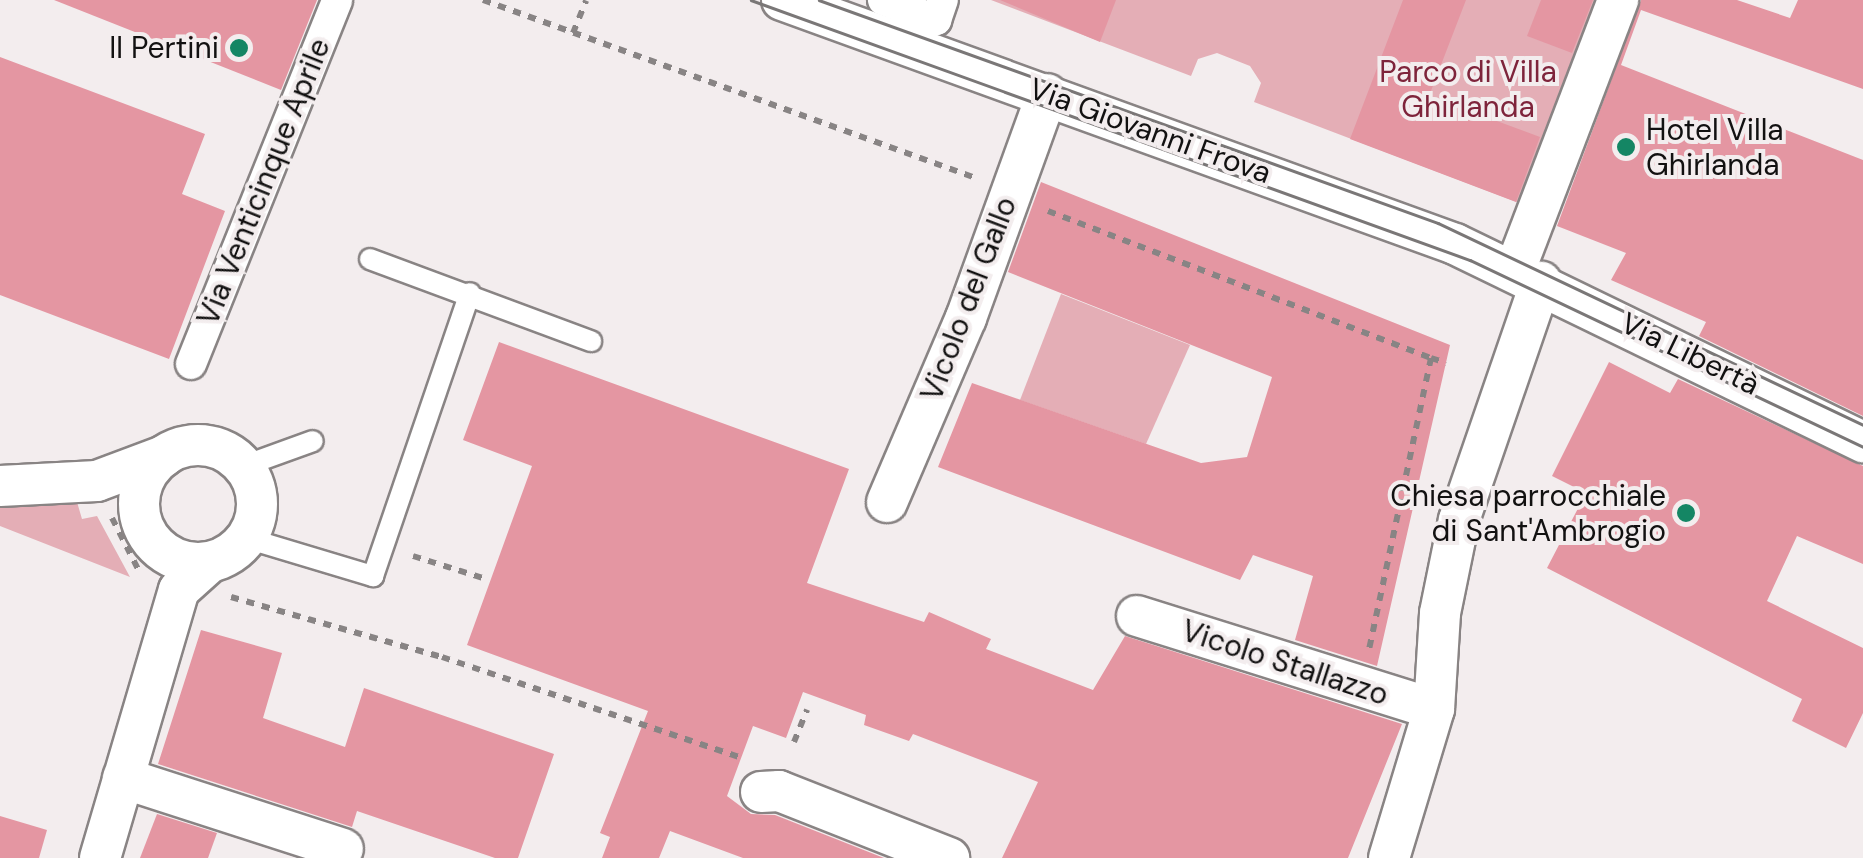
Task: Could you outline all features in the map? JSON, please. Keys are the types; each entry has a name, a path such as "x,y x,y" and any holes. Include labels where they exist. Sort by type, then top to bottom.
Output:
{"street":[{"name":"Via Venticinque Aprile","path":"190,364 337,0"},
{"name":"Via Giovanni Frova","path":"782,0 1047,94 1528,276"},
{"path":"883,0 936,20 944,0"},
{"path":"1388,858 1434,709 1440,613 1459,520 1528,276 1618,0"},
{"name":"Vicolo del Gallo","path":"886,502 1021,198 1047,94"},
{"name":"Via Libertà","path":"1528,276 1863,442"},
{"path":"0,486 98,481 164,456 209,446 244,466 258,505 246,538 213,581 179,590 100,858"},
{"path":"164,456 143,485 143,526 169,556 213,581"},
{"name":"Vicolo Stallazzo","path":"1137,616 1434,709"},
{"path":"756,776 779,791 948,858"},
{"path":"123,778 343,849"}],"lane":[{"path":"370,259 470,293 590,341"},
{"path":"246,538 373,576 470,293"},
{"path":"244,466 313,441"}],"path":[{"path":"483,0 1021,198 1446,363"},
{"path":"573,33 586,0"},
{"path":"1366,661 1431,358"},
{"path":"1404,486 1416,487"},
{"path":"106,506 140,574"},
{"path":"383,547 486,578"},
{"path":"213,581 229,597 442,657 756,776"},
{"path":"794,742 806,710"}],"green space":[{"name":"Parco di Villa Ghirlanda","path":"991,0 1600,0 1522,204 1254,102 1261,83 1250,66 1217,53 1198,59 1191,76"},
{"path":"1061,294 1190,345 1146,444 1020,400"},
{"path":"77,502 82,519 97,516 130,577 0,526 0,508"}],"building":[{"name":"Il Pertini","path":"54,0 317,0 281,90"},
{"path":"1000,0 1116,0 1100,42"},
{"path":"1403,0 1466,0 1429,96 1540,137 1516,202 1350,139"},
{"path":"1541,0 1593,0 1572,53 1527,36"},
{"path":"1641,0 1737,0 1790,18 1798,0 1863,0 1863,89 1641,10 1621,65 1863,160 1863,416 1699,336 1706,322 1611,280 1626,253 1557,226"},
{"path":"0,57 205,134 182,194 225,211 169,359 0,295"},
{"path":"1041,182 1450,345 1377,666 1295,640 1313,576 1253,555 1240,580 938,467 972,383 1201,463 1247,457 1272,377 1008,272"},
{"path":"499,342 849,469 807,583 924,622 929,612 991,639 986,649 1093,690 1125,636 1402,724 1348,858 1002,858 1038,782 913,734 909,741 864,725 866,715 803,692 786,738 753,726 727,796 751,814 775,815 884,858 743,858 670,831 659,858 602,858 610,837 600,833 648,711 467,645 532,466 463,440"},
{"name":"Chiesa parrocchiale di Sant'Ambrogio","path":"1609,362 1670,393 1678,379 1863,466 1863,564 1797,536 1767,601 1863,648 1863,713 1846,748 1792,721 1802,699 1547,568 1586,493 1552,476"},
{"path":"201,630 282,653 263,718 345,747 364,688 554,754 518,858 495,858 357,811 352,827 158,764"},
{"path":"157,814 217,833 208,858 140,858"},
{"path":"0,816 47,830 39,858 0,858"}],"tram line":[{"path":"751,0 1470,260 1863,447"},
{"path":"819,0 1438,223 1863,425"}],"place":[{"name":"Il Pertini","path":"239,48"},
{"name":"Hotel Villa Ghirlanda","path":"1626,147"},
{"name":"Chiesa parrocchiale di Sant'Ambrogio","path":"1686,513"}]}
